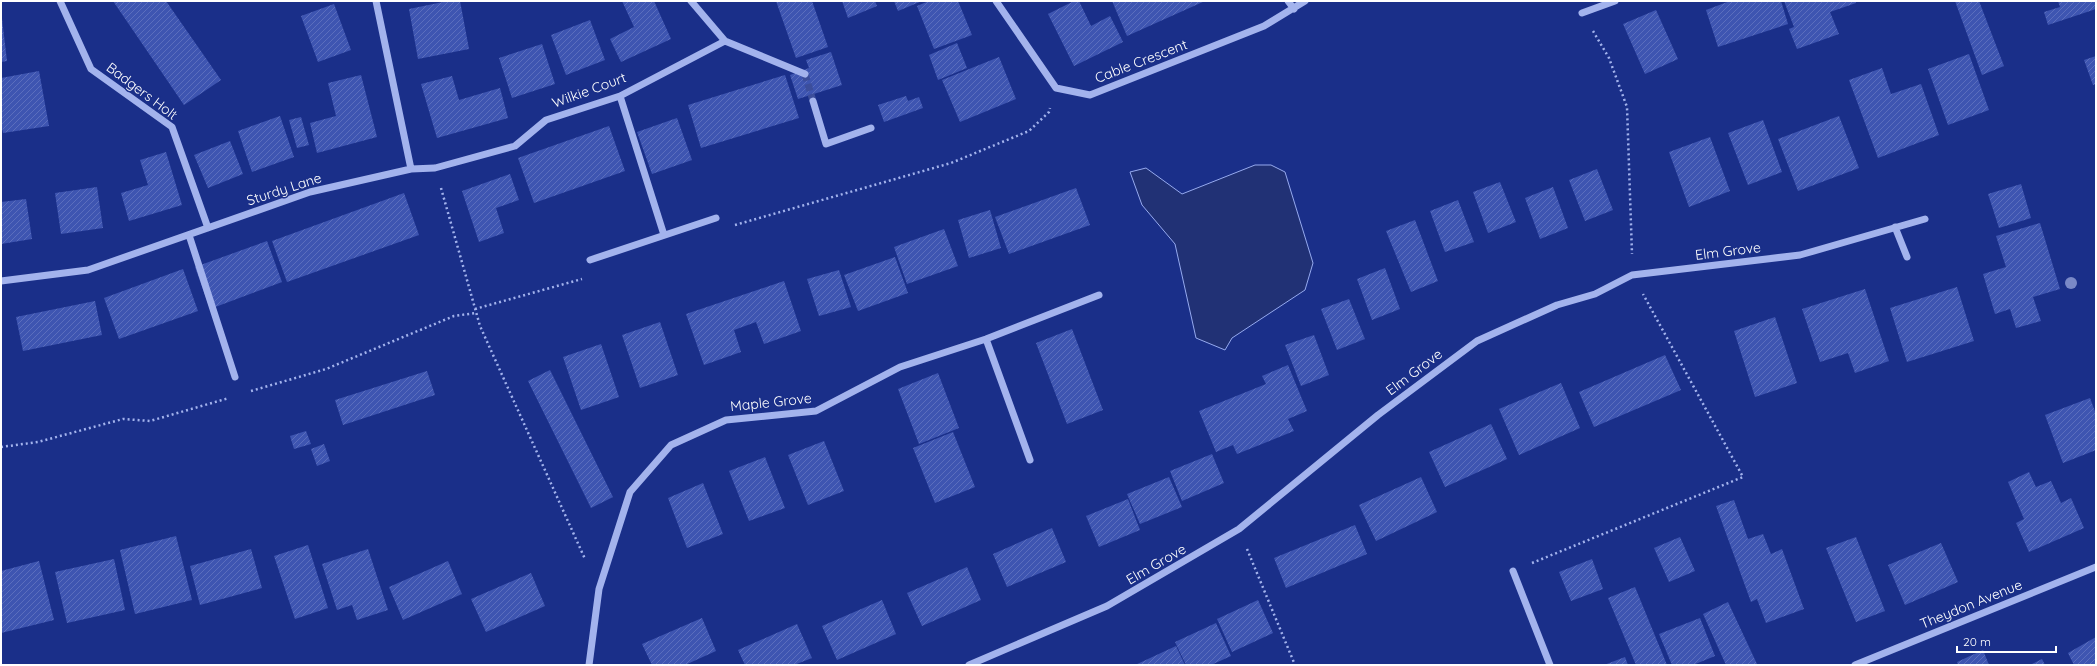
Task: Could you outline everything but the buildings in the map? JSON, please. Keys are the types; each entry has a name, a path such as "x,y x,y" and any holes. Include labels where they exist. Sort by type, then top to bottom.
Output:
{"street":[{"name":"Badgers Holt","path":"60,1 91,69 172,127 208,228"},
{"path":"376,1 411,169"},
{"path":"691,1 726,41 806,74"},
{"path":"996,1 1056,88"},
{"path":"1288,1 1294,9"},
{"name":"Cable Crescent","path":"1056,88 1090,95 1264,26 1305,1"},
{"path":"1582,13 1615,1"},
{"name":"Wilkie Court","path":"411,169 435,168 515,146 546,120 620,96 726,41"},
{"path":"620,96 664,235"},
{"path":"813,101 826,144 871,128"},
{"name":"Sturdy Lane","path":"1,281 88,270 310,192 411,169"},
{"path":"590,260 716,218"},
{"name":"Elm Grove","path":"969,665 1107,606 1239,529 1378,415 1477,341 1557,305 1595,294 1632,275 1800,255 1925,219"},
{"path":"1895,227 1907,256"},
{"path":"189,234 235,377"},
{"name":"Maple Grove","path":"589,665 599,589 630,492 671,446 726,420 816,411 900,367 986,340 1099,295"},
{"path":"986,340 1030,460"},
{"name":"Theydon Avenue","path":"1855,665 2096,567"},
{"path":"1513,571 1550,665"}],"path":[{"path":"1513,571 1743,477 1632,275 1627,106 1610,58 1582,13"},
{"path":"732,226 951,163 1029,131 1049,112 1056,88"},
{"path":"435,168 480,326 599,589"},
{"path":"475,309 583,278"},
{"path":"1239,529 1295,665"}],"water":[{"path":"1255,165 1271,165 1285,172 1313,263 1305,290 1232,338 1225,350 1196,338 1175,244 1142,205 1130,172 1146,168 1182,194"}],"tunnel":[{"path":"805,74 813,101"}]}
